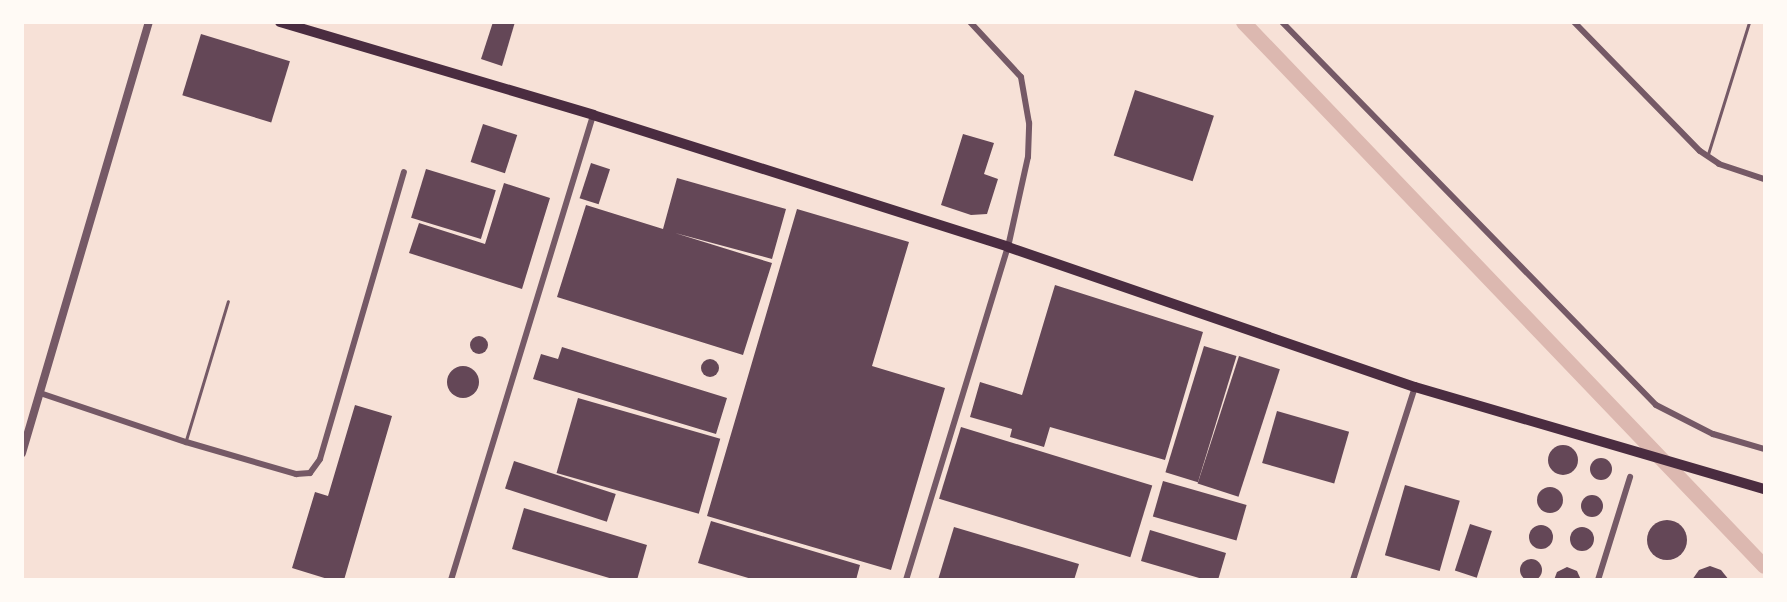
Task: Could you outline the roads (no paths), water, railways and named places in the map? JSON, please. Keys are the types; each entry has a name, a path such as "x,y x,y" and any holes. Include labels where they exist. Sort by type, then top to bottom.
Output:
{"main road":[{"path":"280,22 593,115 1008,248 1415,387 1764,489"}],"street":[{"path":"22,453 149,22"},
{"path":"906,579 1008,248 1028,158 1029,123 1021,77 970,22"},
{"path":"1282,22 1656,405 1713,434 1764,449"},
{"path":"1574,22 1707,156 1764,179"},
{"path":"451,579 593,115"},
{"path":"40,393 186,442 296,474 310,473 320,459 404,172"},
{"path":"1353,579 1415,387"},
{"path":"1598,579 1630,477"}],"lane":[{"path":"1707,156 1749,22"},
{"path":"186,442 228,301"}],"waterway":[{"path":"1243,22 1764,566"}]}
